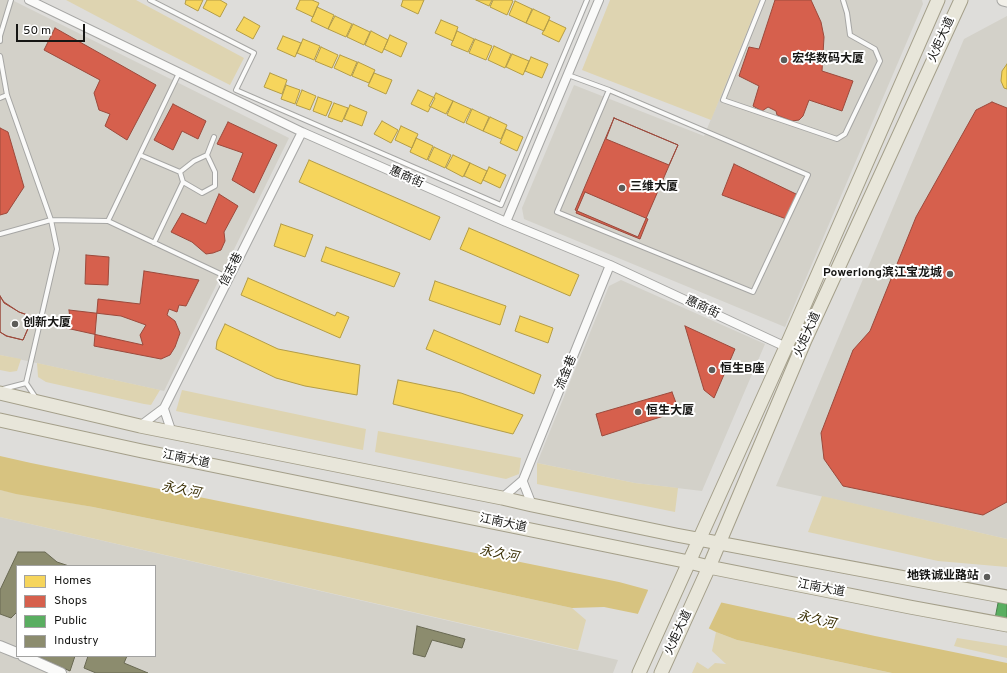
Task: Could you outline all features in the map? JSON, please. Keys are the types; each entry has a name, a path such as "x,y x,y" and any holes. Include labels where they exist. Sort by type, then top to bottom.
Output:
{"main road":[{"name":"火炬大道","path":"639,673 786,347 938,0"},
{"name":"火炬大道","path":"661,673 720,543 806,340 960,0"},
{"path":"1003,0 1007,1"},
{"name":"江南大道","path":"0,392 39,403 172,433 502,498 720,543 1007,597"},
{"name":"江南大道","path":"0,420 709,567 1007,625"}],"street":[{"name":"惠商街","path":"29,0 302,132 506,222 610,265 786,347"},
{"path":"506,222 599,0"},
{"name":"信志巷","path":"140,426 164,409 302,132"},
{"name":"流金巷","path":"523,482 610,265"},
{"path":"164,409 172,433"},
{"path":"502,498 523,482 532,505"},
{"path":"0,646 16,653"},
{"path":"25,657 62,673"}],"lane":[{"path":"0,41 0,36 11,0"},
{"path":"150,0 254,53 236,90 501,205 587,0"},
{"path":"763,0 723,100 837,139 845,134 880,60 875,48 850,35 847,12 843,0"},
{"path":"0,56 7,95 52,220 57,250 26,383 39,403"},
{"path":"108,221 179,73"},
{"path":"567,75 610,90 808,175 753,292 557,212 610,90"},
{"path":"0,98 7,95"},
{"path":"180,172 207,155 214,137"},
{"path":"140,155 180,172"},
{"path":"183,182 202,192 215,186 215,172 207,155"},
{"path":"154,243 183,182 180,172"},
{"path":"0,234 52,220 108,221 229,278"},
{"path":"0,392 26,383"}],"shaded area":[{"path":"0,0 12,0 289,138 164,391 0,355"},
{"path":"66,0 136,0 244,58 230,85"},
{"path":"610,0 760,0 711,120 582,70"},
{"path":"760,0 922,0 923,4 785,327 524,219 522,208 574,85 704,136"},
{"name":"Powerlong滨江宝龙城","path":"1007,16 1007,539 776,486 964,39"},
{"path":"621,280 765,344 702,491 635,483 537,463 609,286"},
{"path":"0,355 21,359 17,371 10,372 0,370"},
{"path":"37,363 160,390 151,405 144,404 46,382 38,377"},
{"path":"182,390 366,429 363,450 176,411"},
{"path":"378,431 521,458 519,474 506,479 375,452"},
{"path":"0,456 619,582 656,592 710,600 1007,663 1007,673 892,673 737,640 698,623 648,616 604,607 572,608 338,557 93,507 16,494 0,490"},
{"path":"537,463 635,483 678,488 675,512 537,484"},
{"path":"0,490 93,507 338,557 572,608 586,620 578,650 0,517"},
{"path":"822,496 1007,539 1007,567 938,561 808,532"},
{"path":"0,517 618,660 613,673 0,673"},
{"path":"716,632 737,640 892,673 692,673 697,662 708,669 715,663 726,664 712,651"},
{"path":"957,638 1007,646 1007,658 954,646"}],"pier":[{"path":"649,588 722,601 708,630 698,625 637,616"}],"building: Homes":[{"path":"186,0 203,0 198,11 185,4"},
{"path":"207,0 220,0 227,4 220,17 203,8"},
{"path":"300,0 312,0 319,3 313,17 296,9"},
{"path":"403,0 424,0 418,14 401,6"},
{"path":"476,0 492,0 489,6"},
{"path":"493,0 513,1 507,15 490,7"},
{"path":"515,1 532,9 526,23 509,15"},
{"path":"317,7 334,15 328,29 311,21"},
{"path":"533,9 550,17 544,31 526,23"},
{"path":"335,16 352,24 346,37 328,29"},
{"path":"244,17 260,26 253,39 236,30"},
{"path":"441,20 458,27 453,41 435,33"},
{"path":"549,20 566,28 559,42 542,34"},
{"path":"353,24 370,32 364,45 347,37"},
{"path":"371,31 388,40 382,53 365,45"},
{"path":"457,31 474,39 468,52 451,45"},
{"path":"390,35 407,43 401,57 384,49"},
{"path":"283,36 301,43 295,57 277,49"},
{"path":"303,39 320,46 314,60 297,53"},
{"path":"475,39 492,46 486,60 469,53"},
{"path":"494,46 511,54 505,68 488,60"},
{"path":"321,47 338,55 332,68 315,61"},
{"path":"512,54 529,61 523,75 506,67"},
{"path":"340,55 357,62 351,76 334,68"},
{"path":"531,57 548,64 542,78 525,71"},
{"path":"358,62 375,70 369,83 352,76"},
{"path":"1007,64 1007,89 1004,88 1001,81 1002,71"},
{"path":"270,73 287,80 282,94 264,87"},
{"path":"374,73 392,80 386,94 368,86"},
{"path":"286,85 300,90 295,104 281,99"},
{"path":"302,90 316,96 310,110 296,105"},
{"path":"418,90 435,98 428,112 411,104"},
{"path":"436,93 453,101 446,114 429,106"},
{"path":"318,97 332,102 326,116 313,111"},
{"path":"453,101 471,109 464,123 447,115"},
{"path":"334,103 348,108 342,122 328,117"},
{"path":"350,105 367,112 362,126 344,119"},
{"path":"472,109 489,117 483,131 466,123"},
{"path":"490,117 507,125 501,139 483,131"},
{"path":"382,121 398,130 391,143 374,134"},
{"path":"401,126 418,134 412,148 395,140"},
{"path":"506,129 523,137 517,151 500,143"},
{"path":"416,138 433,146 427,160 410,152"},
{"path":"434,147 451,155 445,168 428,160"},
{"path":"453,155 470,163 463,177 446,168"},
{"path":"309,160 440,217 430,240 299,182"},
{"path":"470,163 487,171 481,184 464,176"},
{"path":"489,167 506,175 500,188 483,180"},
{"path":"281,224 313,235 305,257 274,246"},
{"path":"469,228 579,275 570,296 460,249"},
{"path":"326,247 400,273 394,287 321,261"},
{"path":"248,278 335,316 337,312 349,317 340,338 241,295"},
{"path":"435,281 506,306 500,325 429,300"},
{"path":"520,316 553,328 548,343 515,331"},
{"path":"225,324 278,349 360,365 357,395 305,386 276,378 216,349 217,341"},
{"path":"434,330 541,375 534,394 426,349"},
{"path":"398,380 461,393 523,415 513,434 393,404"}],"building: Shops":[{"name":"宏华数码大厦","path":"775,0 811,0 821,22 824,37 822,71 853,81 842,111 809,100 803,116 799,120 792,121 777,115 776,111 768,107 762,111 753,106 759,86 739,76 749,47 759,49"},
{"path":"55,28 156,85 127,140 105,126 110,114 99,110 94,93 100,80 44,50"},
{"name":"Powerlong滨江宝龙城","path":"992,102 1007,108 1007,502 983,515 843,486 824,459 821,433 853,350 870,331 916,217 976,110"},
{"path":"173,104 206,121 198,139 182,131 173,150 154,140"},
{"path":"614,118 678,145 669,165 606,139"},
{"name":"三维大厦","path":"614,118 678,145 638,237 575,210"},
{"path":"228,122 277,145 254,193 232,180 243,153 217,144"},
{"path":"0,128 8,132 24,187 7,213 0,215"},
{"path":"734,164 796,194 789,220 722,195"},
{"path":"585,192 648,219 640,239 576,213"},
{"path":"219,194 238,206 224,232 225,241 221,250 206,254 192,242 171,232 182,213 206,224"},
{"path":"86,255 109,257 108,285 85,284"},
{"path":"144,271 199,280 186,306 179,305 177,312 169,309 167,315 175,321 180,333 175,347 170,355 161,359 94,346 98,299 140,304"},
{"name":"创新大厦","path":"0,296 4,302 19,312 33,317 23,340 6,336 0,332"},
{"name":"创新大厦","path":"0,296 4,303 19,312 33,317 23,340 7,336 0,332"},
{"path":"69,310 121,316 146,325 140,335 143,345 66,328 70,320"},
{"name":"恒生B座","path":"685,326 735,349 714,398 704,390"},
{"name":"恒生大厦","path":"672,392 679,411 602,436 596,414"}],"building: Public":[{"path":"999,598 1007,600 1007,631 993,629"}],"building: Industry":[{"path":"18,552 45,552 57,562 66,565 16,565 16,613 11,618 0,614 0,590"},
{"path":"417,626 465,639 462,648 432,640 425,657 413,654"},
{"path":"39,657 75,657 70,671"},
{"path":"88,657 127,657 124,663 148,673 96,673 84,668"}],"place":[{"name":"宏华数码大厦","path":"784,60"},
{"name":"三维大厦","path":"622,188"},
{"name":"Powerlong滨江宝龙城","path":"950,274"},
{"name":"创新大厦","path":"15,324"},
{"name":"恒生B座","path":"712,370"},
{"name":"恒生大厦","path":"638,412"},
{"name":"地铁诚业路站","path":"987,577"}],"water label":[{"name":"永久河","path":"181,491"},
{"name":"永久河","path":"499,555"},
{"name":"永久河","path":"816,621"}]}
